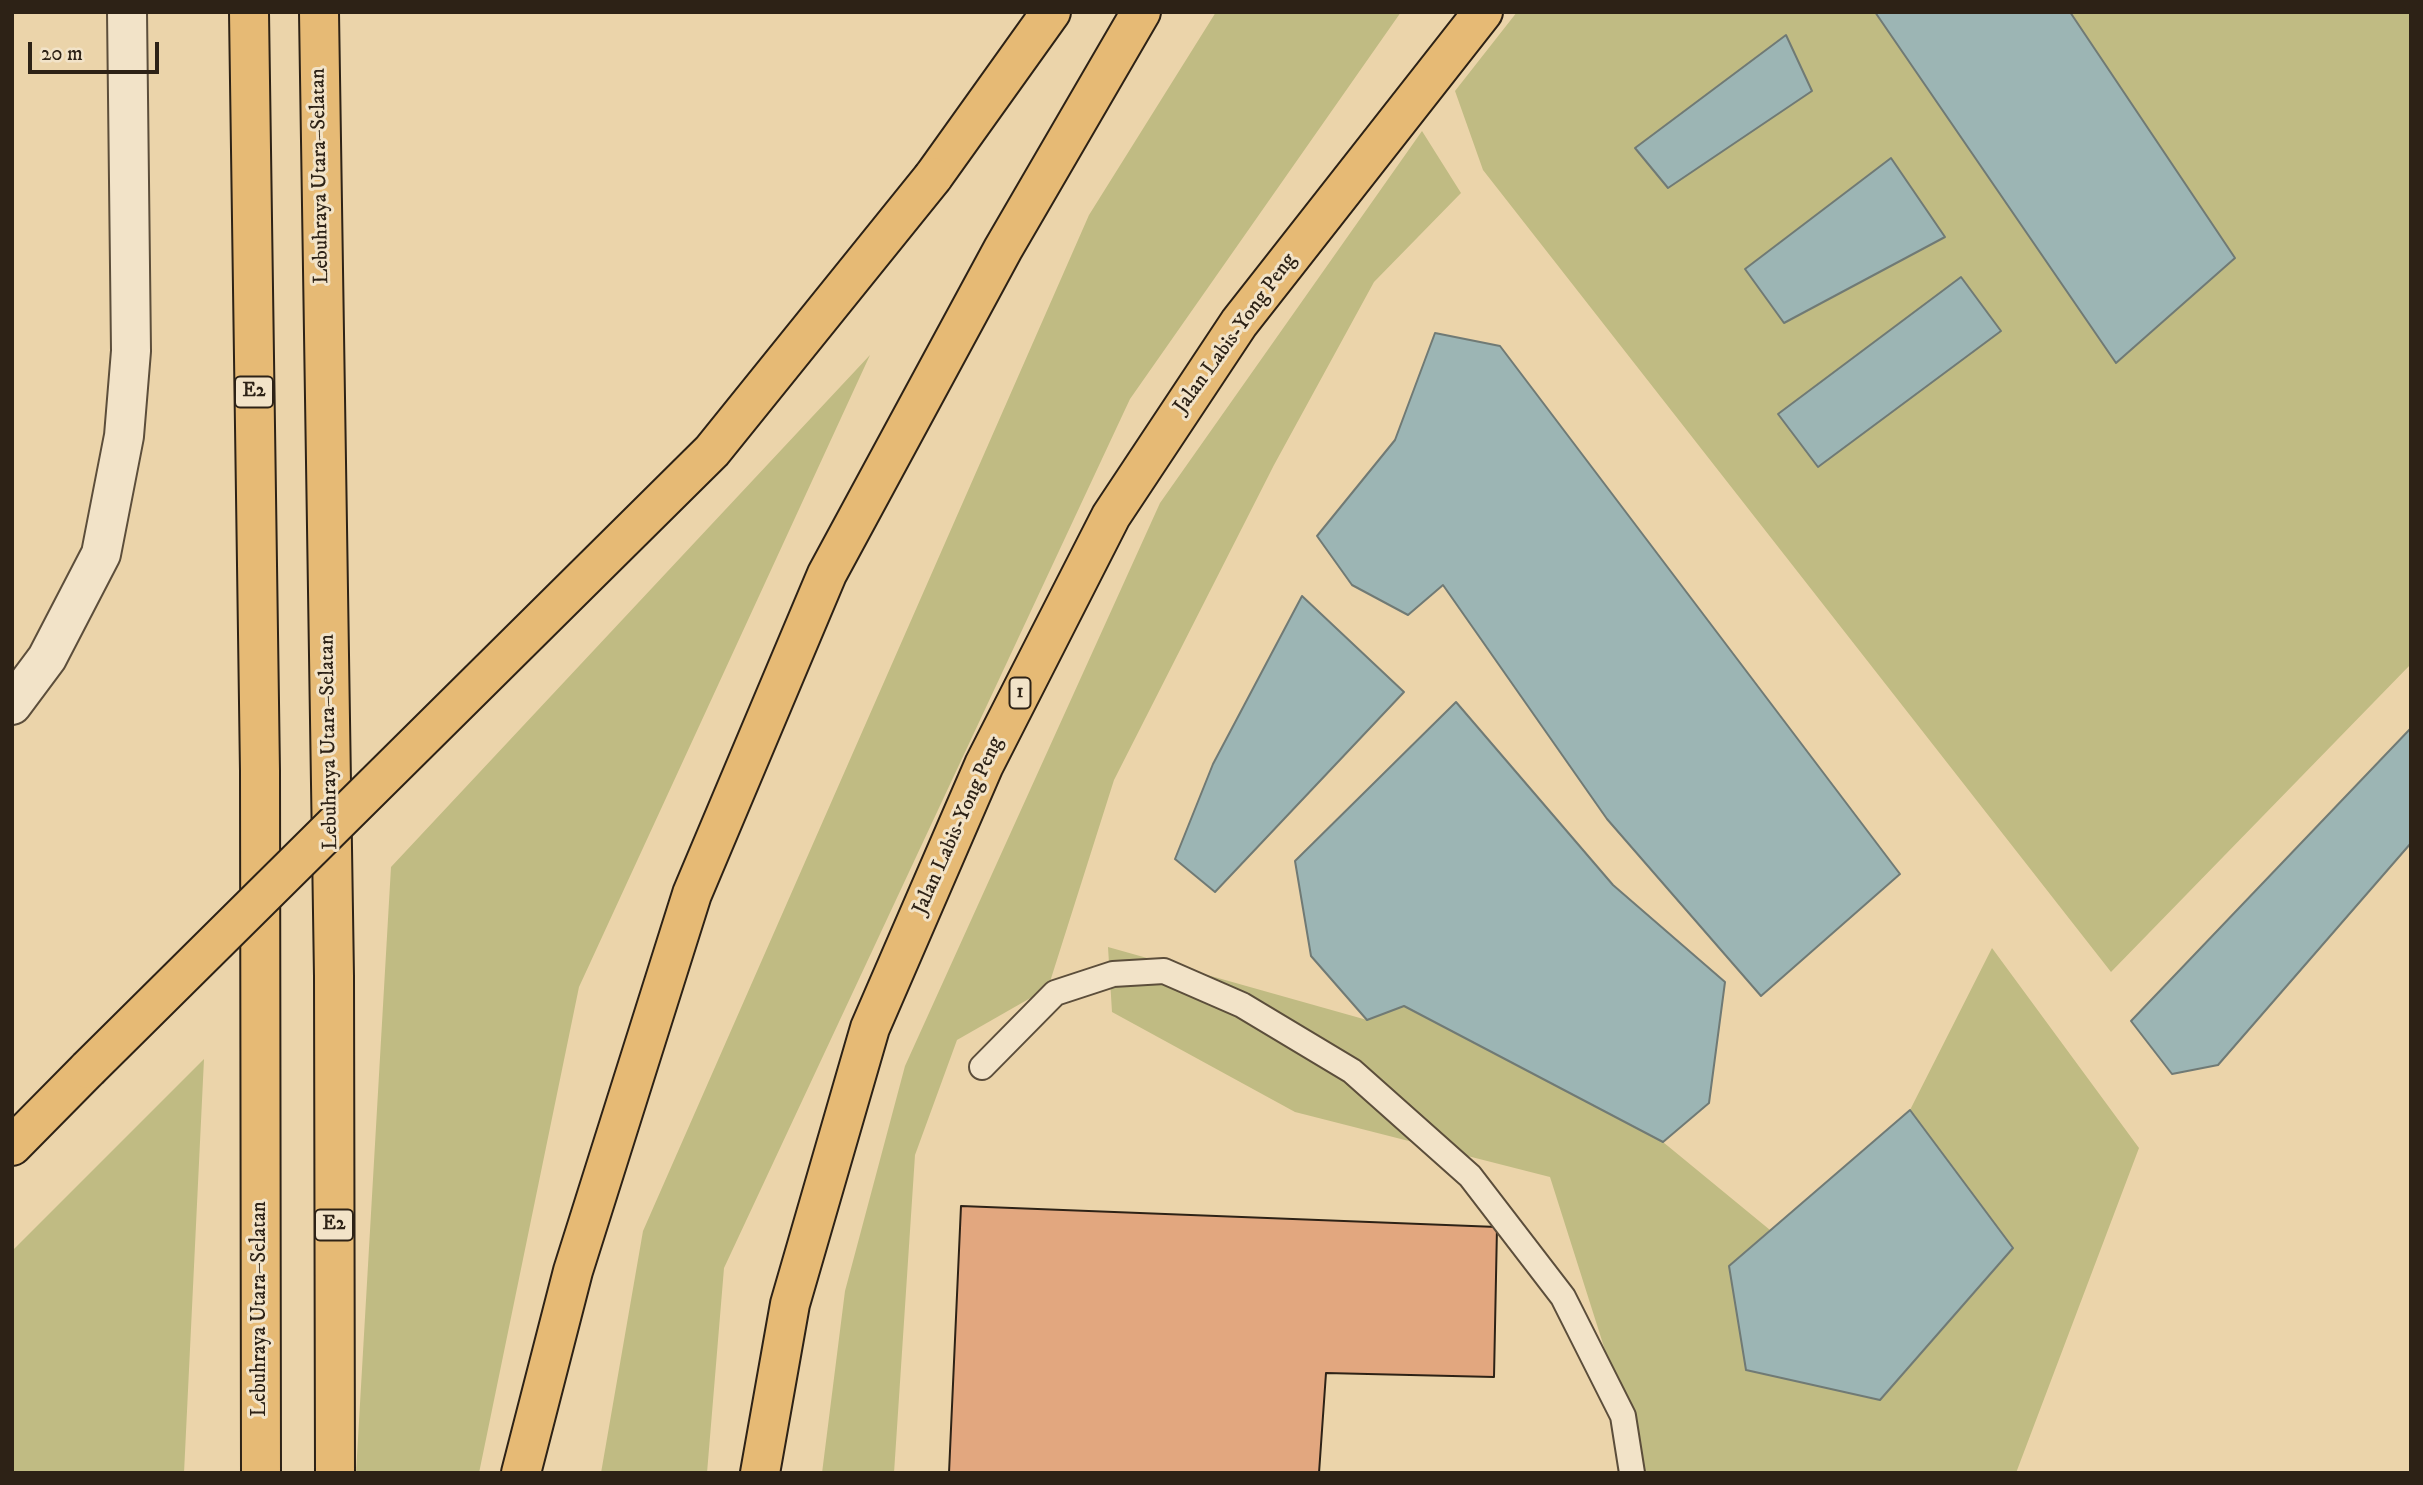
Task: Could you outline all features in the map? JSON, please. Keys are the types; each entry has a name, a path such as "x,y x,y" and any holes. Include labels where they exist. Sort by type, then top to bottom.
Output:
{"main road":[{"name":"Lebuhraya Utara–Selatan","path":"249,12 260,771 261,1473"},
{"name":"Lebuhraya Utara–Selatan","path":"319,12 334,976 335,1473"},
{"path":"12,1146 712,451 933,177 1051,12"},
{"path":"522,1473 573,1271 692,894 822,586 1003,249 1142,12"},
{"name":"Jalan Labis-Yong Peng","path":"760,1473 790,1304 870,1028 984,765 1111,516 1239,323 1483,12"}],"street":[{"path":"12,705 47,658 101,554 124,436 131,351 127,12"}],"lane":[{"path":"982,1067 1055,993 1113,974 1164,971 1242,1005 1352,1071 1470,1176 1563,1297 1623,1416 1632,1473"}],"shaded area":[{"path":"1216,12 1401,12 1130,399 724,1268 707,1473 601,1473 643,1231 1089,215"},
{"path":"1517,12 2411,12 2411,664 2111,972 1483,170 1455,91"},
{"path":"1422,131 1461,193 1374,282 1274,465 1114,780 1048,988 957,1040 915,1155 894,1473 822,1473 845,1291 905,1066 1160,503"},
{"path":"870,355 579,987 479,1473 356,1473 391,867"},
{"path":"1108,947 1367,1020 1404,1006 1663,1142 1770,1230 1729,1266 1746,1370 1880,1400 2013,1248 1910,1110 1992,948 2139,1148 2016,1473 1644,1473 1550,1177 1295,1112 1112,1012"},
{"path":"204,1059 184,1473 12,1473 12,1251"}],"water":[{"path":"1875,12 2070,12 2235,258 2116,363"},
{"path":"1786,35 1812,91 1668,188 1635,148"},
{"path":"1891,158 1945,237 1784,323 1745,269"},
{"path":"1961,277 2001,331 1818,467 1778,414"},
{"path":"1435,333 1500,346 1900,874 1761,996 1607,819 1443,585 1408,615 1352,585 1317,536 1395,440"},
{"path":"1302,596 1404,692 1215,892 1175,859 1213,764"},
{"path":"1456,702 1613,885 1725,982 1709,1103 1663,1142 1404,1006 1367,1020 1311,956 1295,861"},
{"path":"2411,728 2411,843 2218,1065 2172,1074 2131,1021"},
{"path":"1910,1110 2013,1248 1880,1400 1746,1370 1729,1266"}],"building":[{"path":"961,1206 1497,1227 1494,1377 1326,1373 1319,1473 949,1473"}]}
